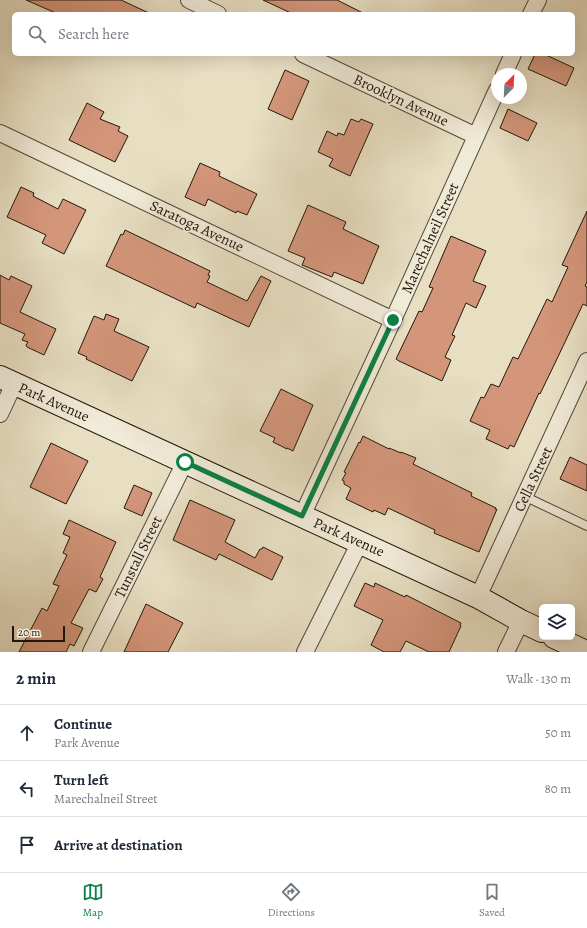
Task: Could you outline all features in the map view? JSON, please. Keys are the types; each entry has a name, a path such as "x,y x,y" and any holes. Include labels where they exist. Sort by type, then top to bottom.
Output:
{"main road":[{"name":"Park Avenue","path":"7,381 478,596 539,630"},
{"path":"560,640 586,652"}],"street":[{"path":"189,0 214,12"},
{"path":"532,12 538,0"},
{"name":"Brooklyn Avenue","path":"307,56 476,136"},
{"path":"507,68 512,56"},
{"name":"Marechalneil Street","path":"302,516 491,103"},
{"name":"Saratoga Avenue","path":"0,133 393,320"},
{"name":"Cella Street","path":"478,596 526,497 587,361"},
{"path":"0,414 7,381"},
{"name":"Tunstall Street","path":"91,652 185,462"},
{"path":"305,652 360,542"},
{"path":"506,652 521,621"}],"lane":[{"path":"526,497 587,526"}],"building":[{"path":"26,0 121,0 147,12 53,12"},
{"path":"263,0 337,0 361,12 289,12"},
{"path":"534,56 548,56 574,68 566,86 528,69"},
{"path":"285,70 309,81 292,120 268,109"},
{"path":"87,103 104,112 100,119 120,127 118,131 128,136 115,162 69,140"},
{"path":"508,109 537,123 528,141 500,128"},
{"path":"351,119 359,122 361,119 373,124 350,176 329,166 333,159 318,152 327,131 337,136 338,133 344,135"},
{"path":"200,163 220,172 219,176 257,194 247,215 237,211 236,213 208,199 205,206 185,197"},
{"path":"21,187 34,193 33,196 58,209 63,199 86,210 64,254 42,243 46,235 7,217"},
{"path":"308,205 346,222 343,229 379,246 363,284 334,272 332,277 302,265 305,258 288,251"},
{"path":"587,211 587,282 585,286 587,287 587,306 583,304 514,447 510,445 508,449 486,439 490,430 470,421 481,397 484,398 491,384 499,387 513,357 518,359 547,299 552,302 568,267 562,265"},
{"path":"125,230 210,271 208,275 210,276 207,282 247,301 261,276 271,281 249,327 197,303 195,308 106,266 121,234 123,235"},
{"path":"451,236 486,251 473,281 486,286 476,308 466,303 452,335 455,336 445,357 451,360 442,381 396,359 419,311 422,312 433,288 429,287"},
{"path":"0,275 9,280 11,276 32,286 20,312 56,329 44,355 27,347 26,345 28,342 22,340 25,334 0,323"},
{"path":"106,314 119,319 114,331 149,347 132,381 86,359 87,357 78,353 94,316 104,320"},
{"path":"281,389 313,405 293,451 273,442 275,438 260,431"},
{"path":"363,436 389,449 416,458 413,464 472,493 471,496 497,509 479,552 434,533 435,530 388,508 385,515 374,510 373,512 346,499 351,488 344,484 344,481 342,480 346,473 344,472"},
{"path":"51,443 88,461 66,504 30,487"},
{"path":"570,457 587,465 587,491 560,479"},
{"path":"134,485 152,493 142,516 124,508"},
{"path":"190,500 235,520 225,542 255,558 260,549 263,547 283,557 272,580 219,554 216,560 173,540"},
{"path":"69,520 116,542 100,577 103,579 96,592 89,589 71,623 83,628 74,646 70,644 66,652 19,652 42,608 47,611 59,586 53,584 67,555 63,553 70,537 63,534"},
{"path":"365,583 374,587 375,583 405,597 406,595 461,623 449,652 429,652 406,641 400,652 384,652 371,645 383,620 354,606"},
{"path":"146,604 183,623 168,652 124,652"}],"route":[{"path":"185,462 302,516 393,320"}]}
